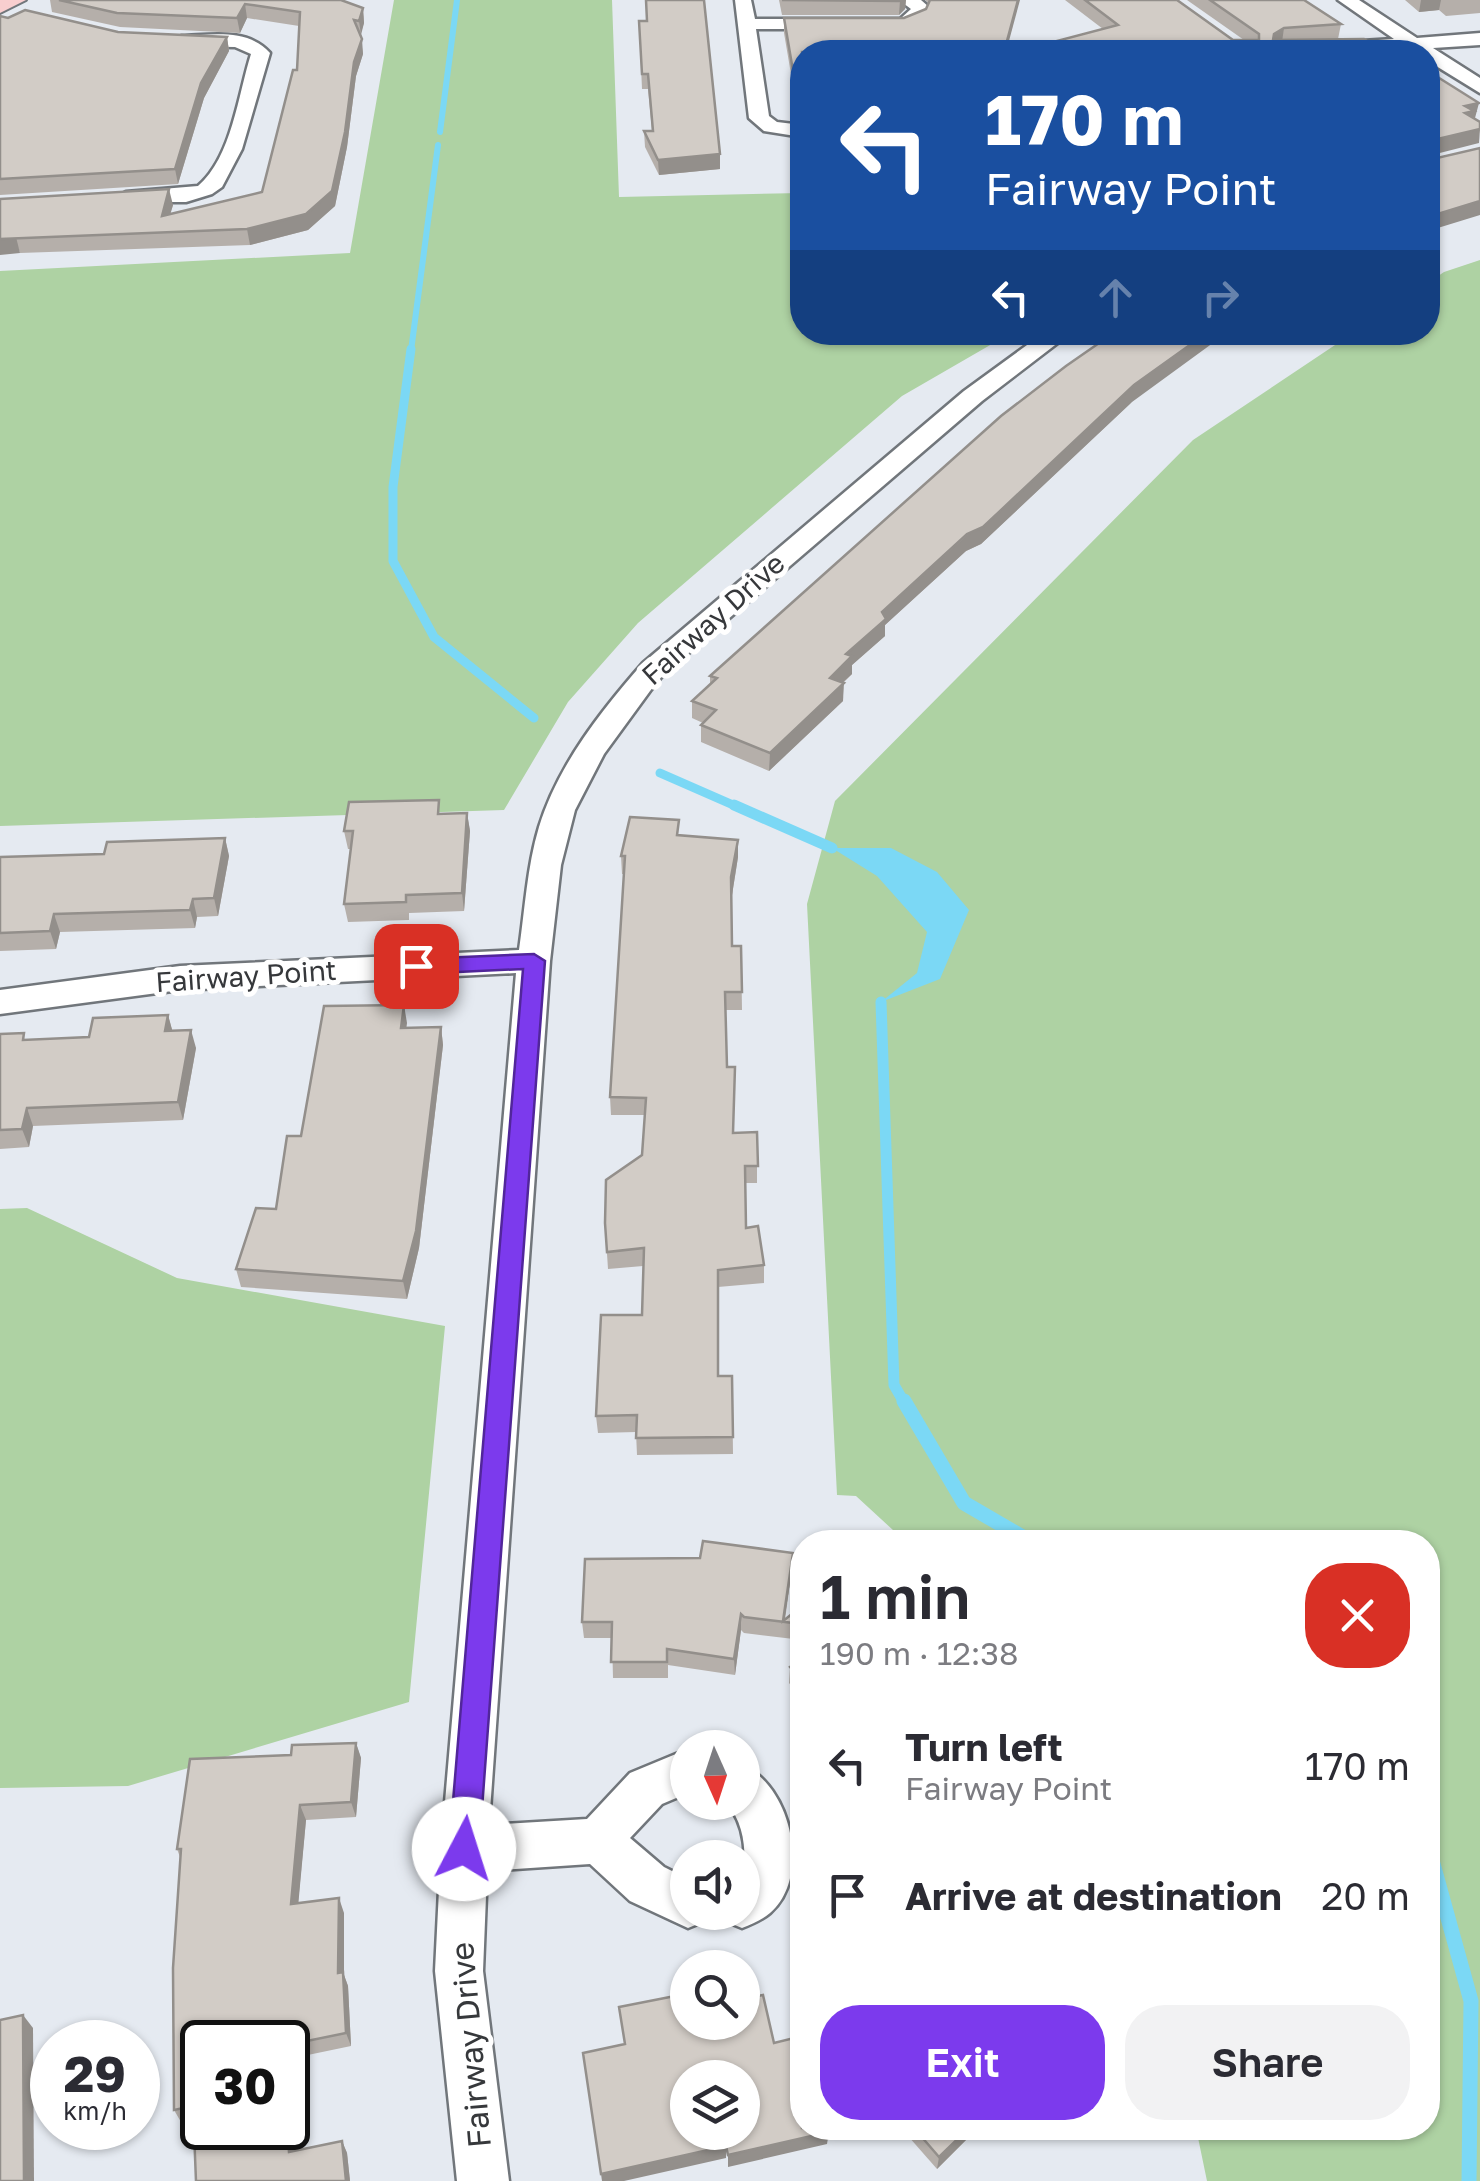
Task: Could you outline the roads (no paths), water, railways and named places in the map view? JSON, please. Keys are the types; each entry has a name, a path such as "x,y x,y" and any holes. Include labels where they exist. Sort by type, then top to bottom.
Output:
{"street":[{"path":"743,0 759,118 771,127 790,129"},
{"path":"862,22 880,17 895,0"},
{"path":"747,24 912,21 920,7 908,0"},
{"path":"1346,0 1410,40"},
{"path":"1389,40 1480,29"},
{"path":"1407,38 1480,39"},
{"path":"112,199 190,194 208,189 220,179 261,53 254,45 238,42 163,42"},
{"path":"1440,60 1480,86"},
{"name":"Fairway Drive","path":"484,2181 459,1971 464,1849 534,961 548,855 560,812 584,765 632,693 688,636 958,408 1043,345"},
{"name":"Fairway Point","path":"0,1002 180,978 534,961"},
{"path":"600,1841 636,1792 670,1775"},
{"path":"760,1814 771,1847 760,1887"},
{"path":"464,1849 600,1841 647,1884 670,1895"}],"water":[{"path":"832,848 891,848 937,872 969,910 940,979 881,1002 917,973 927,932 877,876"}],"waterway":[{"path":"440,132 457,0"},
{"path":"411,351 438,145"},
{"path":"411,349 393,487 393,561 434,637 534,718"},
{"path":"660,773 740,808"},
{"path":"734,805 832,848"},
{"path":"881,1002 894,1385 905,1404"},
{"path":"904,1401 964,1503 1010,1530"},
{"path":"1440,1889 1471,2001 1469,2181"}]}
